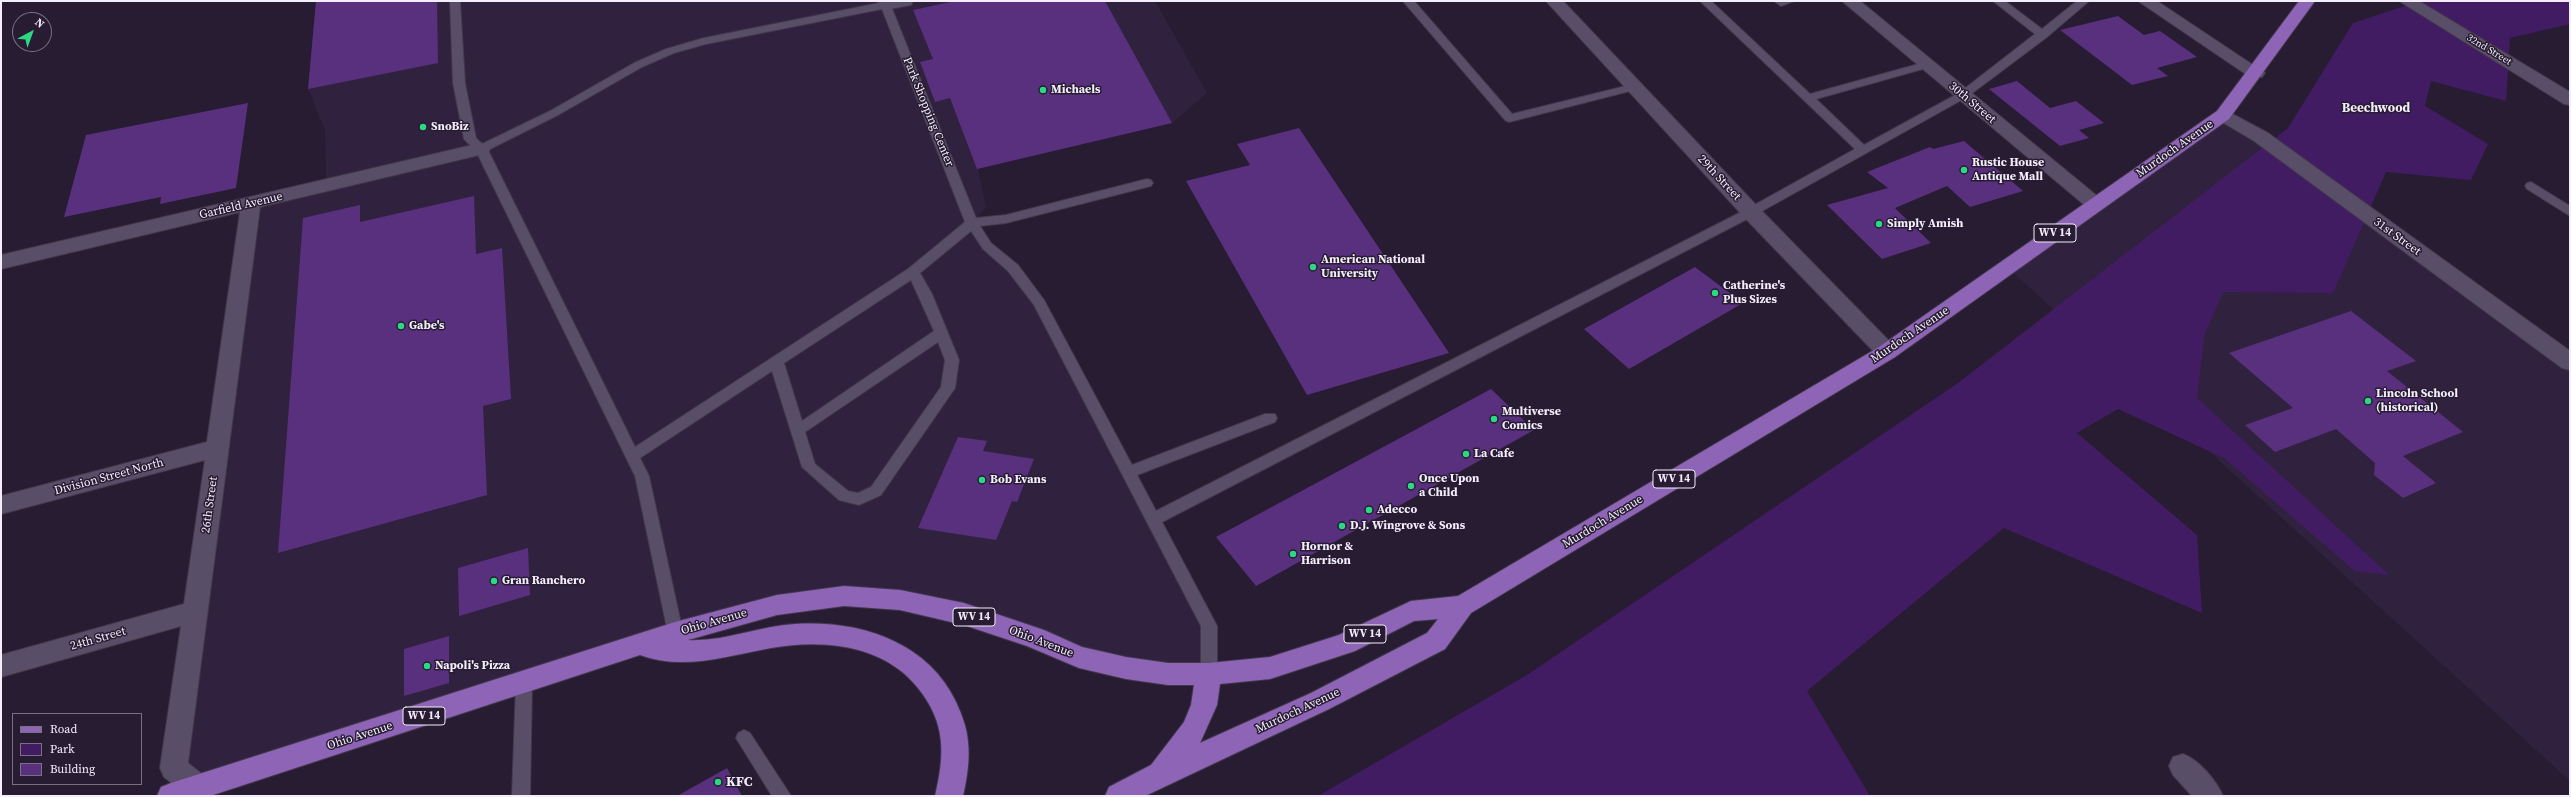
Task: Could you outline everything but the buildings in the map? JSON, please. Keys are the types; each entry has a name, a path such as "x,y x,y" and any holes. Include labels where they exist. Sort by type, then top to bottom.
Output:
{"main road":[{"name":"Murdoch Avenue","path":"1119,796 1158,775 1320,701 1436,640 1462,606 1887,352 2222,115 2256,73 2307,1"},
{"name":"Ohio Avenue","path":"171,796 197,792 675,633 777,604 844,596 900,600 964,614 1035,638 1079,657 1168,674 1209,674 1270,668"},
{"name":"Murdoch Avenue","path":"1270,668 1346,643 1411,611 1462,606"},
{"path":"638,646 703,651 774,637 836,634 870,641 904,656 929,680 947,707 956,738 955,771 949,796"},
{"path":"1158,775 1195,729 1204,705 1209,674"}],"street":[{"path":"884,3 905,1"},
{"name":"29th Street","path":"1554,1 1751,212 1887,352"},
{"name":"30th Street","path":"1850,1 2095,204"},
{"path":"2146,1 2256,73"},
{"name":"32nd Street","path":"2407,1 2570,100"},
{"name":"31st Street","path":"2222,115 2261,137 2570,362"},
{"name":"Garfield Avenue","path":"1,262 481,149"},
{"name":"26th Street","path":"197,792 174,768 251,204"},
{"name":"Division Street North","path":"1,505 218,448"},
{"name":"24th Street","path":"1,666 196,611"},
{"path":"2183,766 2210,796"}],"lane":[{"path":"455,1 459,83 470,139 481,149 642,476 675,633"},
{"path":"1408,1 1509,118 1634,87"},
{"path":"1704,1 1862,149"},
{"path":"1779,1 1781,3 1789,1"},
{"path":"1998,1 2043,35"},
{"path":"1154,519 1751,212 1862,149 1962,95 2043,35 2084,1"},
{"path":"481,149 554,114 638,65 670,51 704,41 884,3"},
{"name":"Park Shopping Center","path":"884,3 972,223 987,246 1013,268 1039,303 1209,626 1209,674"},
{"path":"1808,98 1926,65"},
{"path":"632,456 776,360 913,272 972,223 1006,219 1147,183"},
{"path":"2531,186 2570,212"},
{"path":"776,360 809,467 844,496 859,499 876,491 948,388 952,360 913,272"},
{"path":"797,431 941,333"},
{"path":"1129,472 1270,418"},
{"path":"521,796 524,683"},
{"path":"744,738 782,796"}],"shaded area":[{"path":"316,1 1155,1 1207,93 1172,123 978,169 986,207 972,223 1039,303 1209,626 1209,674 1168,674 900,600 777,605 198,788 174,768 251,203 326,186 325,130 308,89"},
{"path":"2223,115 2570,362 2570,781 2007,267"}],"green space":[{"path":"2420,1 2570,1 2570,24 2510,38 2506,101 2431,81 2425,106 2488,144 2471,180 2386,172 2333,293 2223,292 2204,336 2197,398 2389,575 2355,571 2224,458 2118,409 2077,433 2197,535 2202,613 2004,528 1807,691 1870,796 1318,796 1527,675 1958,383 2288,128 2353,23"}],"place":[{"name":"Michaels","path":"1043,90"},
{"name":"SnoBiz","path":"423,127"},
{"name":"Rustic House Antique Mall","path":"1964,170"},
{"name":"Simply Amish","path":"1879,224"},
{"name":"American National University","path":"1313,267"},
{"name":"Catherine's Plus Sizes","path":"1715,293"},
{"name":"Gabe's","path":"401,326"},
{"name":"Lincoln School (historical)","path":"2368,401"},
{"name":"Multiverse Comics","path":"1494,419"},
{"name":"La Cafe","path":"1466,454"},
{"name":"Bob Evans","path":"982,480"},
{"name":"Once Upon a Child","path":"1411,486"},
{"name":"Adecco","path":"1369,510"},
{"name":"D.J. Wingrove & Sons","path":"1342,526"},
{"name":"Hornor & Harrison","path":"1293,554"},
{"name":"Gran Ranchero","path":"494,581"},
{"name":"Napoli's Pizza","path":"427,666"},
{"name":"KFC","path":"718,782"}],"district":[{"name":"Beechwood","path":"2376,109"}]}
